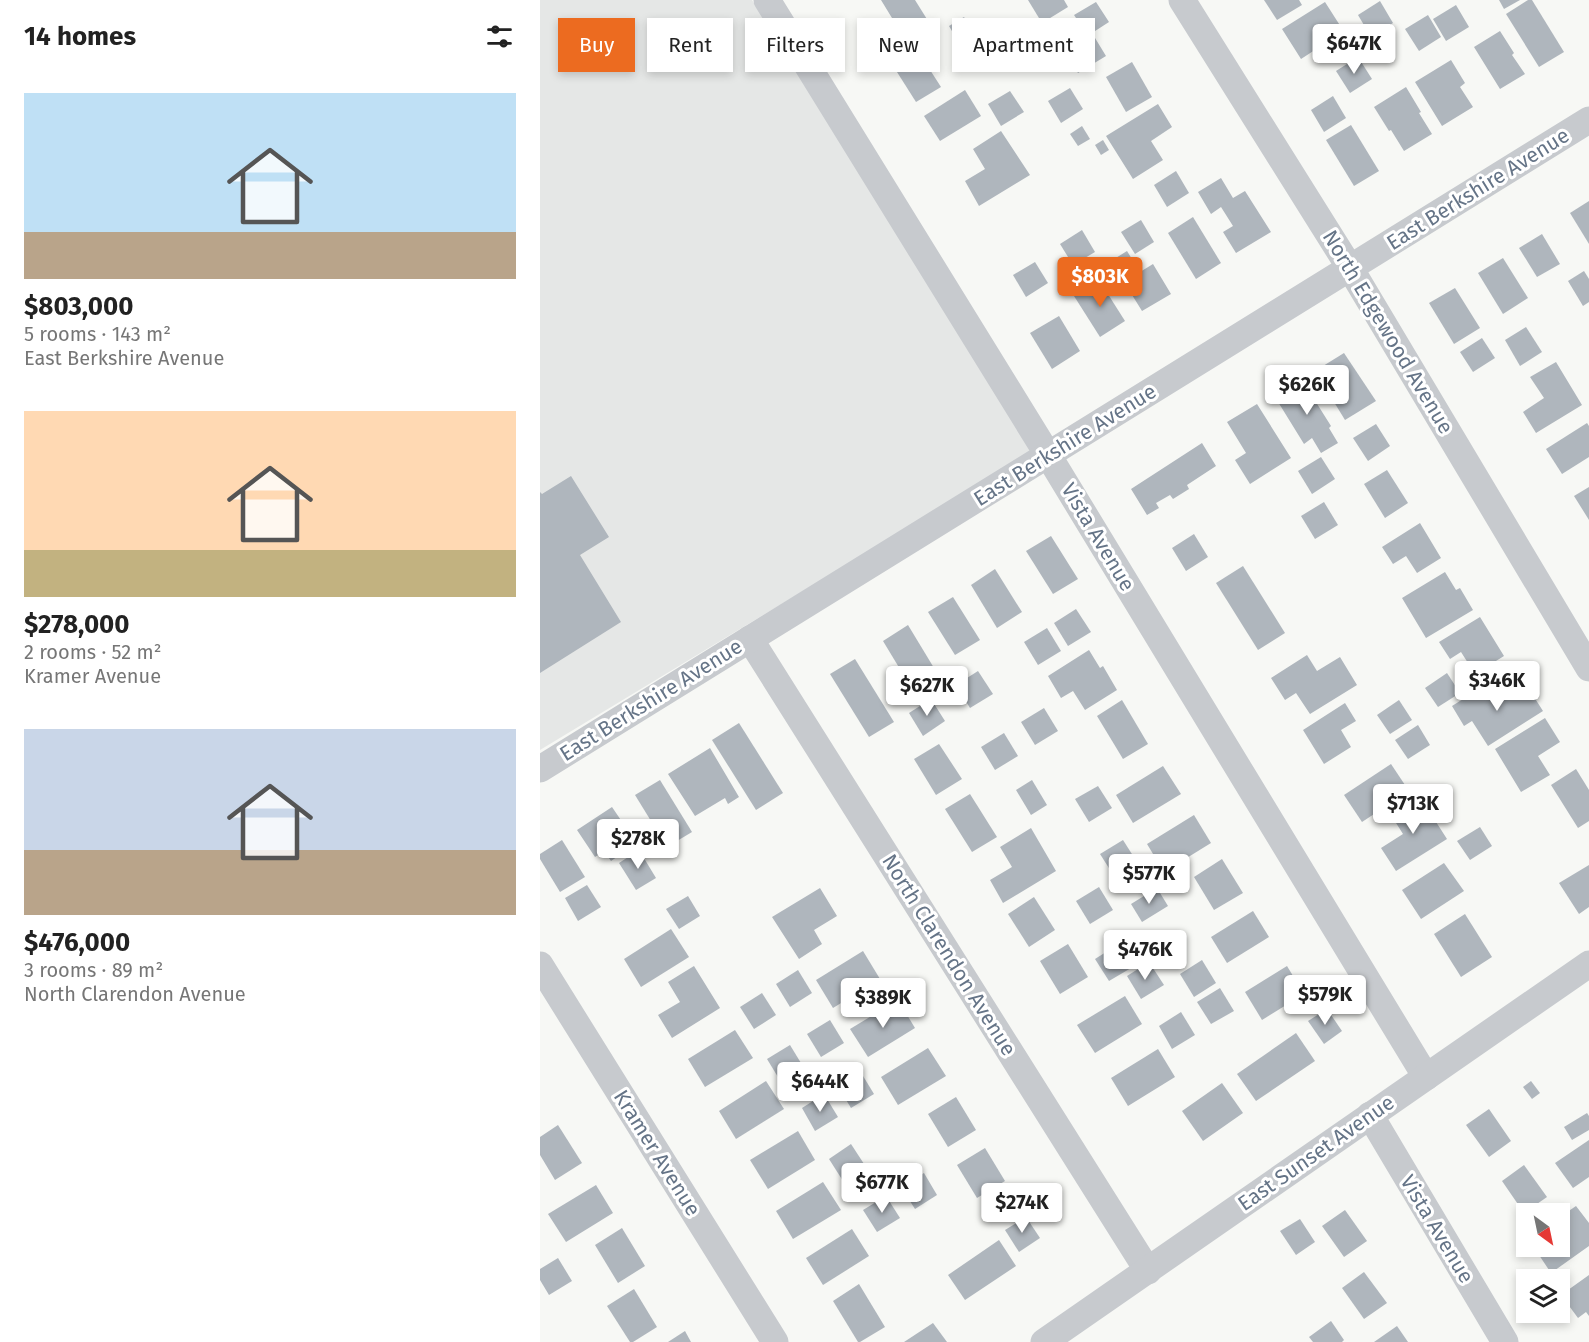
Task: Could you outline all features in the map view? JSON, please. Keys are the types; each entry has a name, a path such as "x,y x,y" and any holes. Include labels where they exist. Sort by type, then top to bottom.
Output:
{"street":[{"name":"Vista Avenue","path":"767,0 1048,455 1426,1077"},
{"name":"North Edgewood Avenue","path":"1182,0 1350,268 1589,668"},
{"name":"East Berkshire Avenue","path":"540,769 1589,120"},
{"name":"North Clarendon Avenue","path":"750,639 1148,1271"},
{"name":"East Sunset Avenue","path":"1044,1342 1589,964"},
{"name":"Kramer Avenue","path":"540,965 775,1342"},
{"name":"Vista Avenue","path":"1370,1115 1505,1342"}],"shaded area":[{"path":"540,0 752,0 763,18 745,18 745,72 797,72 1033,452 540,750"}],"building":[{"path":"881,0 915,0 926,18 892,18"},
{"path":"1028,0 1064,0 1068,7 1050,18 1039,18"},
{"path":"1264,0 1299,0 1302,5 1277,20"},
{"path":"1499,0 1520,0 1504,9"},
{"path":"1528,0 1532,0 1564,52 1539,67 1506,14"},
{"path":"1380,1 1393,23 1371,37 1358,15"},
{"path":"1096,2 1109,22 1095,31 1095,18 1076,18 1074,15"},
{"path":"1325,2 1348,38 1325,52 1321,46 1301,59 1282,29"},
{"path":"1456,5 1469,27 1446,41 1433,19"},
{"path":"1428,15 1441,37 1419,51 1405,29"},
{"path":"1500,31 1525,74 1500,89 1474,47"},
{"path":"1095,38 1106,56 1095,63"},
{"path":"1358,57 1372,79 1350,93 1336,71"},
{"path":"1451,60 1465,83 1460,87 1473,107 1442,126 1415,82"},
{"path":"1132,62 1152,97 1126,112 1106,77"},
{"path":"897,72 931,72 941,87 916,102"},
{"path":"1406,87 1432,134 1404,151 1374,107"},
{"path":"1070,88 1083,109 1061,123 1048,101"},
{"path":"965,90 981,116 940,141 924,116"},
{"path":"1010,91 1024,112 1001,126 988,104"},
{"path":"1333,96 1346,118 1324,132 1311,110"},
{"path":"1158,104 1172,127 1151,141 1163,160 1133,179 1106,136"},
{"path":"1351,125 1379,171 1354,186 1326,140"},
{"path":"1082,126 1090,139 1078,146 1070,134"},
{"path":"1001,131 1030,175 979,206 965,181 985,169 973,149"},
{"path":"1103,140 1109,150 1101,155 1095,145"},
{"path":"1176,171 1189,193 1167,207 1154,185"},
{"path":"1221,178 1233,198 1245,191 1271,232 1236,253 1223,232 1233,226 1221,207 1211,214 1198,192"},
{"path":"1589,201 1589,244 1570,213"},
{"path":"1193,217 1221,263 1196,279 1168,233"},
{"path":"1141,220 1154,242 1135,254 1121,232"},
{"path":"1082,230 1095,252 1073,265 1060,244"},
{"path":"1542,234 1560,264 1537,277 1519,248"},
{"path":"1127,251 1140,272 1153,264 1171,294 1142,311 1111,261"},
{"path":"1503,258 1528,298 1503,314 1478,273"},
{"path":"1035,262 1048,283 1026,297 1013,275"},
{"path":"1584,271 1589,279 1589,302 1583,306 1568,281"},
{"path":"1099,280 1125,321 1100,337 1074,296"},
{"path":"1455,288 1480,328 1454,344 1429,303"},
{"path":"1059,316 1080,351 1052,369 1030,333"},
{"path":"1526,327 1542,352 1520,366 1505,340"},
{"path":"1482,338 1495,358 1473,372 1460,352"},
{"path":"1344,353 1376,401 1345,420 1315,371"},
{"path":"1556,362 1582,405 1536,433 1523,412 1544,398 1530,377"},
{"path":"1302,380 1331,426 1329,428 1338,443 1321,453 1312,438 1304,444 1275,397"},
{"path":"1257,404 1291,458 1250,484 1235,460 1246,453 1227,422"},
{"path":"1587,423 1589,426 1589,457 1562,474 1546,449"},
{"path":"1376,424 1390,446 1368,461 1353,438"},
{"path":"1202,443 1216,466 1187,485 1189,489 1173,499 1170,495 1156,503 1159,508 1147,515 1131,489"},
{"path":"1321,457 1335,479 1312,494 1298,471"},
{"path":"1387,470 1408,503 1385,518 1364,484"},
{"path":"571,476 609,537 580,555 621,622 540,673 540,492 542,494"},
{"path":"1589,487 1589,520 1574,496"},
{"path":"1324,502 1338,525 1315,539 1301,516"},
{"path":"1420,523 1441,558 1417,573 1406,556 1393,564 1382,547"},
{"path":"1194,534 1208,557 1186,571 1172,548"},
{"path":"1051,536 1078,579 1053,594 1026,551"},
{"path":"1243,566 1285,633 1258,650 1216,583"},
{"path":"995,569 1022,612 997,628 971,585"},
{"path":"1445,572 1456,590 1460,588 1473,610 1426,638 1402,598"},
{"path":"953,597 980,640 955,655 928,612"},
{"path":"1076,609 1091,632 1068,646 1054,623"},
{"path":"1480,617 1504,656 1475,674 1461,652 1450,659 1439,642"},
{"path":"908,625 934,668 909,684 883,641"},
{"path":"1047,628 1061,651 1038,665 1024,642"},
{"path":"1089,650 1100,668 1103,666 1117,690 1085,710 1073,691 1061,698 1048,676"},
{"path":"1307,655 1317,671 1340,657 1357,685 1310,714 1296,693 1285,700 1271,678"},
{"path":"855,659 894,722 869,737 830,674"},
{"path":"978,671 993,694 970,708 956,685"},
{"path":"1447,673 1460,693 1438,707 1425,688"},
{"path":"1490,682 1503,701 1527,686 1543,711 1488,746 1472,721 1464,726 1452,706"},
{"path":"931,699 945,721 923,736 909,713"},
{"path":"1122,700 1148,744 1123,759 1097,716"},
{"path":"1399,700 1412,720 1390,734 1377,715"},
{"path":"1345,703 1356,721 1341,730 1351,747 1324,764 1303,730"},
{"path":"1044,708 1058,731 1035,745 1021,722"},
{"path":"1545,718 1560,742 1538,756 1550,775 1521,792 1495,749"},
{"path":"739,723 783,793 756,810 712,740"},
{"path":"1418,725 1430,745 1408,759 1395,740"},
{"path":"1004,733 1018,756 995,770 981,747"},
{"path":"939,744 962,779 936,795 914,759"},
{"path":"710,748 739,797 728,804 725,798 695,816 668,774"},
{"path":"1391,764 1409,791 1362,822 1344,795"},
{"path":"1163,766 1181,794 1133,823 1116,795"},
{"path":"1576,769 1589,790 1589,821 1578,828 1551,785"},
{"path":"660,780 692,832 667,847 635,795"},
{"path":"1032,780 1047,805 1031,815 1016,790"},
{"path":"1098,786 1112,808 1089,822 1075,799"},
{"path":"970,794 997,837 972,852 945,809"},
{"path":"1420,797 1447,839 1396,871 1381,848 1403,834 1391,815"},
{"path":"612,807 631,835 621,841 627,850 611,861 604,851 595,857 577,830"},
{"path":"1194,815 1211,843 1164,872 1147,844"},
{"path":"1480,827 1492,846 1470,860 1457,841"},
{"path":"1031,828 1056,871 1003,903 990,880 1012,867 1000,847"},
{"path":"562,840 585,877 560,892 540,859 540,854"},
{"path":"1123,840 1137,862 1114,876 1100,854"},
{"path":"639,850 656,878 636,890 619,863"},
{"path":"1222,859 1243,893 1214,910 1194,877"},
{"path":"1444,863 1464,891 1421,919 1402,890"},
{"path":"1589,865 1589,907 1579,914 1559,883"},
{"path":"587,885 601,907 578,921 565,898"},
{"path":"1099,887 1113,910 1090,924 1076,901"},
{"path":"820,888 837,916 814,930 822,944 799,959 772,917"},
{"path":"1157,888 1168,906 1142,922 1131,904"},
{"path":"688,896 700,916 679,929 666,909"},
{"path":"1034,897 1055,930 1029,947 1008,914"},
{"path":"1253,911 1269,937 1227,963 1211,937"},
{"path":"1465,914 1492,957 1461,977 1434,934"},
{"path":"671,929 689,957 641,987 624,959"},
{"path":"1068,944 1088,977 1060,994 1040,961"},
{"path":"1117,945 1131,968 1109,981 1095,959"},
{"path":"863,951 880,979 833,1008 816,980"},
{"path":"1202,960 1216,983 1194,997 1180,974"},
{"path":"1149,962 1164,985 1141,999 1127,976"},
{"path":"694,966 720,1008 672,1038 658,1015 680,1002 668,982"},
{"path":"1287,966 1304,994 1262,1020 1245,992"},
{"path":"798,970 812,993 790,1007 776,984"},
{"path":"1220,988 1234,1011 1211,1024 1197,1002"},
{"path":"762,993 776,1015 754,1029 740,1007"},
{"path":"1125,996 1142,1024 1095,1053 1077,1025"},
{"path":"898,1000 915,1028 868,1057 850,1029"},
{"path":"1327,1009 1342,1031 1324,1044 1308,1021"},
{"path":"1181,1012 1195,1035 1172,1049 1159,1026"},
{"path":"830,1020 844,1043 821,1057 807,1034"},
{"path":"735,1030 753,1058 705,1087 688,1059"},
{"path":"1296,1033 1315,1061 1256,1101 1237,1074"},
{"path":"790,1045 804,1068 781,1082 767,1059"},
{"path":"928,1048 946,1076 898,1105 881,1077"},
{"path":"1158,1049 1175,1077 1128,1106 1111,1078"},
{"path":"860,1071 874,1094 851,1108 837,1085"},
{"path":"766,1081 784,1109 736,1139 719,1111"},
{"path":"1531,1081 1540,1093 1532,1099 1523,1087"},
{"path":"1222,1083 1243,1113 1203,1141 1182,1111"},
{"path":"824,1094 838,1117 815,1131 802,1108"},
{"path":"956,1097 976,1130 948,1147 928,1114"},
{"path":"1489,1109 1511,1141 1489,1157 1466,1125"},
{"path":"1587,1113 1589,1130 1572,1140 1564,1127"},
{"path":"558,1125 582,1163 555,1180 540,1155 540,1137"},
{"path":"798,1131 815,1160 768,1189 750,1160"},
{"path":"1589,1140 1589,1177 1573,1188 1555,1163"},
{"path":"851,1144 866,1167 843,1181 829,1159"},
{"path":"985,1148 1005,1181 977,1198 957,1165"},
{"path":"1524,1165 1547,1197 1538,1203 1517,1203 1502,1181"},
{"path":"924,1173 937,1195 915,1209 901,1187"},
{"path":"823,1182 841,1210 793,1239 776,1211"},
{"path":"596,1185 613,1213 566,1242 548,1214"},
{"path":"886,1196 900,1218 877,1232 863,1210"},
{"path":"1576,1206 1589,1223 1589,1246 1557,1269 1548,1269 1540,1257 1570,1257 1570,1210"},
{"path":"1345,1210 1367,1241 1344,1257 1322,1226"},
{"path":"1026,1217 1040,1238 1019,1252 1005,1230"},
{"path":"1300,1219 1315,1242 1296,1255 1280,1231"},
{"path":"622,1228 645,1266 618,1283 595,1245"},
{"path":"852,1229 869,1256 823,1285 806,1258"},
{"path":"999,1240 1016,1266 965,1300 948,1275"},
{"path":"558,1258 572,1281 549,1295 540,1280 540,1269"},
{"path":"1364,1272 1387,1303 1364,1319 1342,1288"},
{"path":"1589,1275 1589,1316 1586,1312 1578,1318 1570,1307 1570,1289"},
{"path":"859,1284 885,1327 858,1342 833,1301"},
{"path":"634,1289 657,1327 630,1342 607,1306"},
{"path":"1331,1321 1344,1340 1342,1342 1313,1342 1309,1337"},
{"path":"933,1323 947,1342 904,1342"},
{"path":"1397,1326 1408,1342 1374,1342"},
{"path":"685,1331 691,1342 668,1342"}]}
